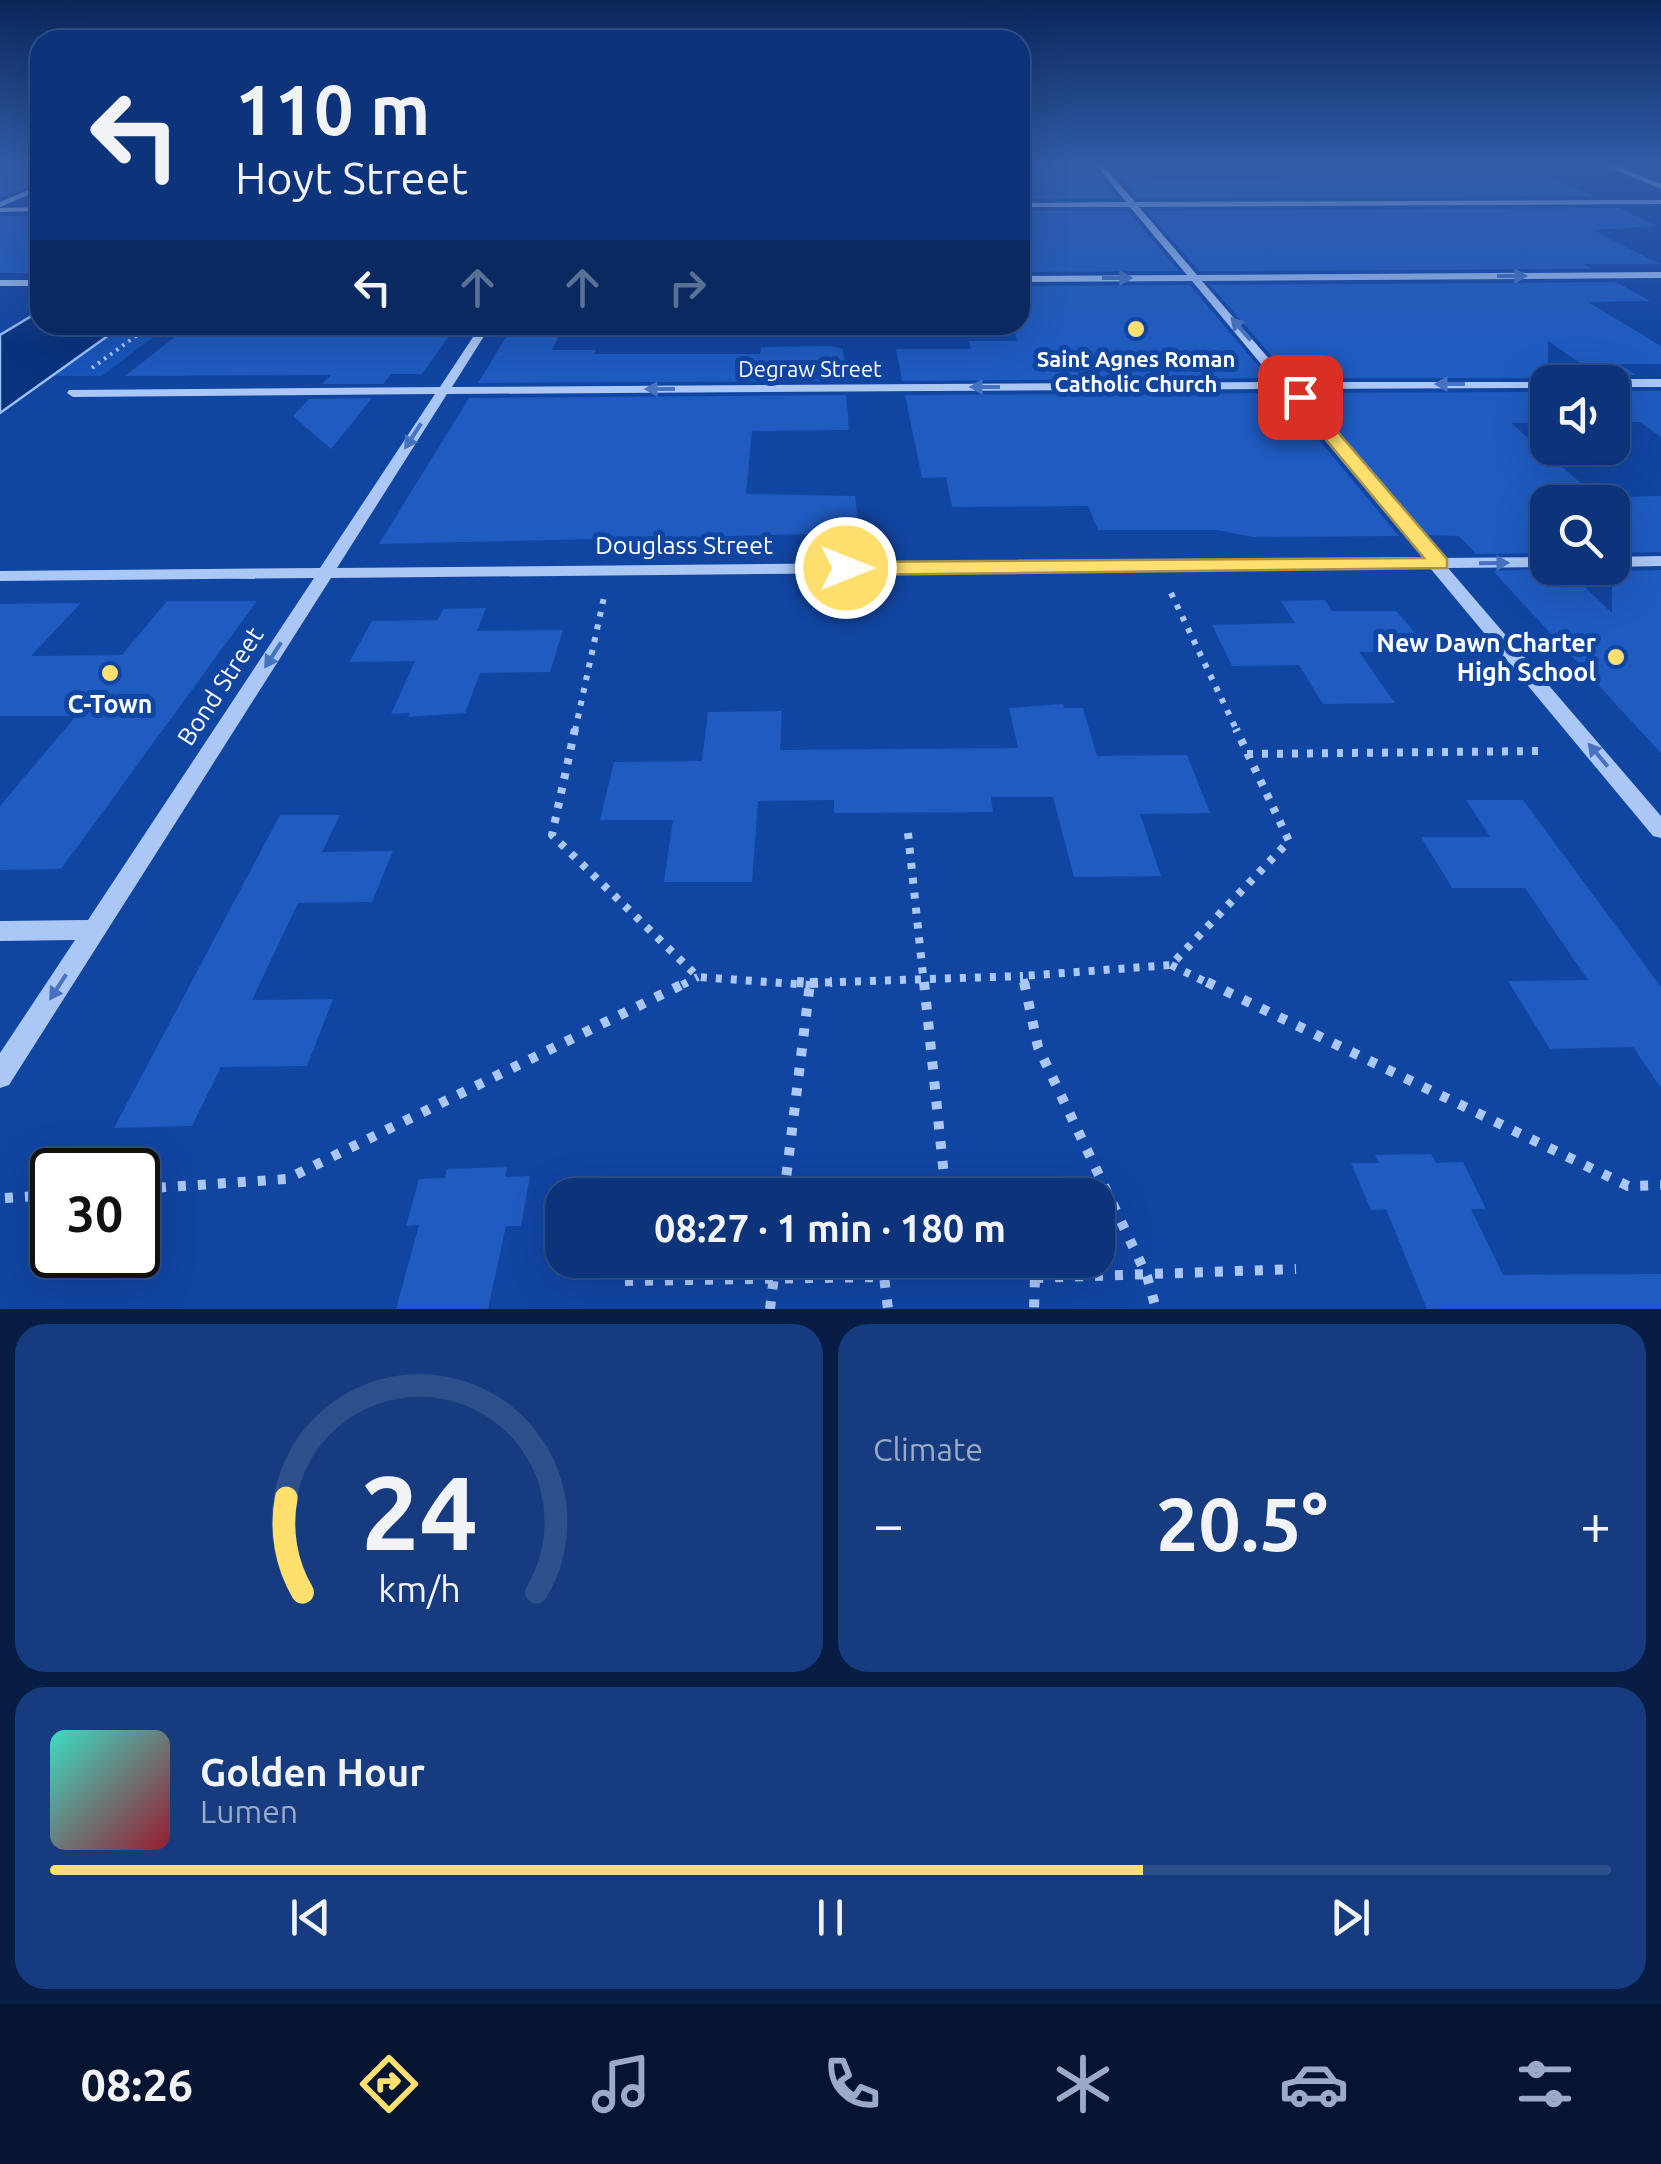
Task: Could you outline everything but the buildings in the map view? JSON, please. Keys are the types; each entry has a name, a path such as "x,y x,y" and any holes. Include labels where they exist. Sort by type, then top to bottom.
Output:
{"street":[{"path":"1152,226 1661,830"},
{"path":"1030,278 1661,275"},
{"path":"0,283 30,283"},
{"name":"Bond Street","path":"0,1076 479,335"},
{"path":"1630,383 1661,382"},
{"name":"Degraw Street","path":"73,393 1530,384"},
{"path":"1630,562 1661,561"},
{"name":"Douglass Street","path":"0,576 1530,562"},
{"path":"0,931 95,930"}],"path":[{"path":"89,371 138,335"},
{"path":"1171,593 1288,841 1171,965"},
{"path":"604,597 552,836 698,977"},
{"path":"1247,754 1542,751"},
{"path":"908,833 920,979 944,1178"},
{"path":"160,1187 287,1178 698,977 810,983 1024,976 1171,965 1628,1186 1661,1185"},
{"path":"1024,976 1038,1046 1147,1276 1156,1309"},
{"path":"786,1178 810,983"},
{"path":"5,1198 30,1196"},
{"path":"1115,1277 1296,1269"},
{"path":"625,1281 828,1278"},
{"path":"882,1278 888,1309"},
{"path":"1034,1309 1035,1278"},
{"path":"770,1309 774,1279"}],"shaded area":[{"path":"30,317 30,335 109,335 0,413 0,335"},
{"path":"109,335 156,335 102,376 51,376"}],"place":[{"name":"Saint Agnes Roman Catholic Church","path":"1136,329"},
{"name":"New Dawn Charter High School","path":"1616,657"},
{"name":"C-Town","path":"110,673"}],"route":[{"path":"846,568 1440,564 1300,397"}]}
